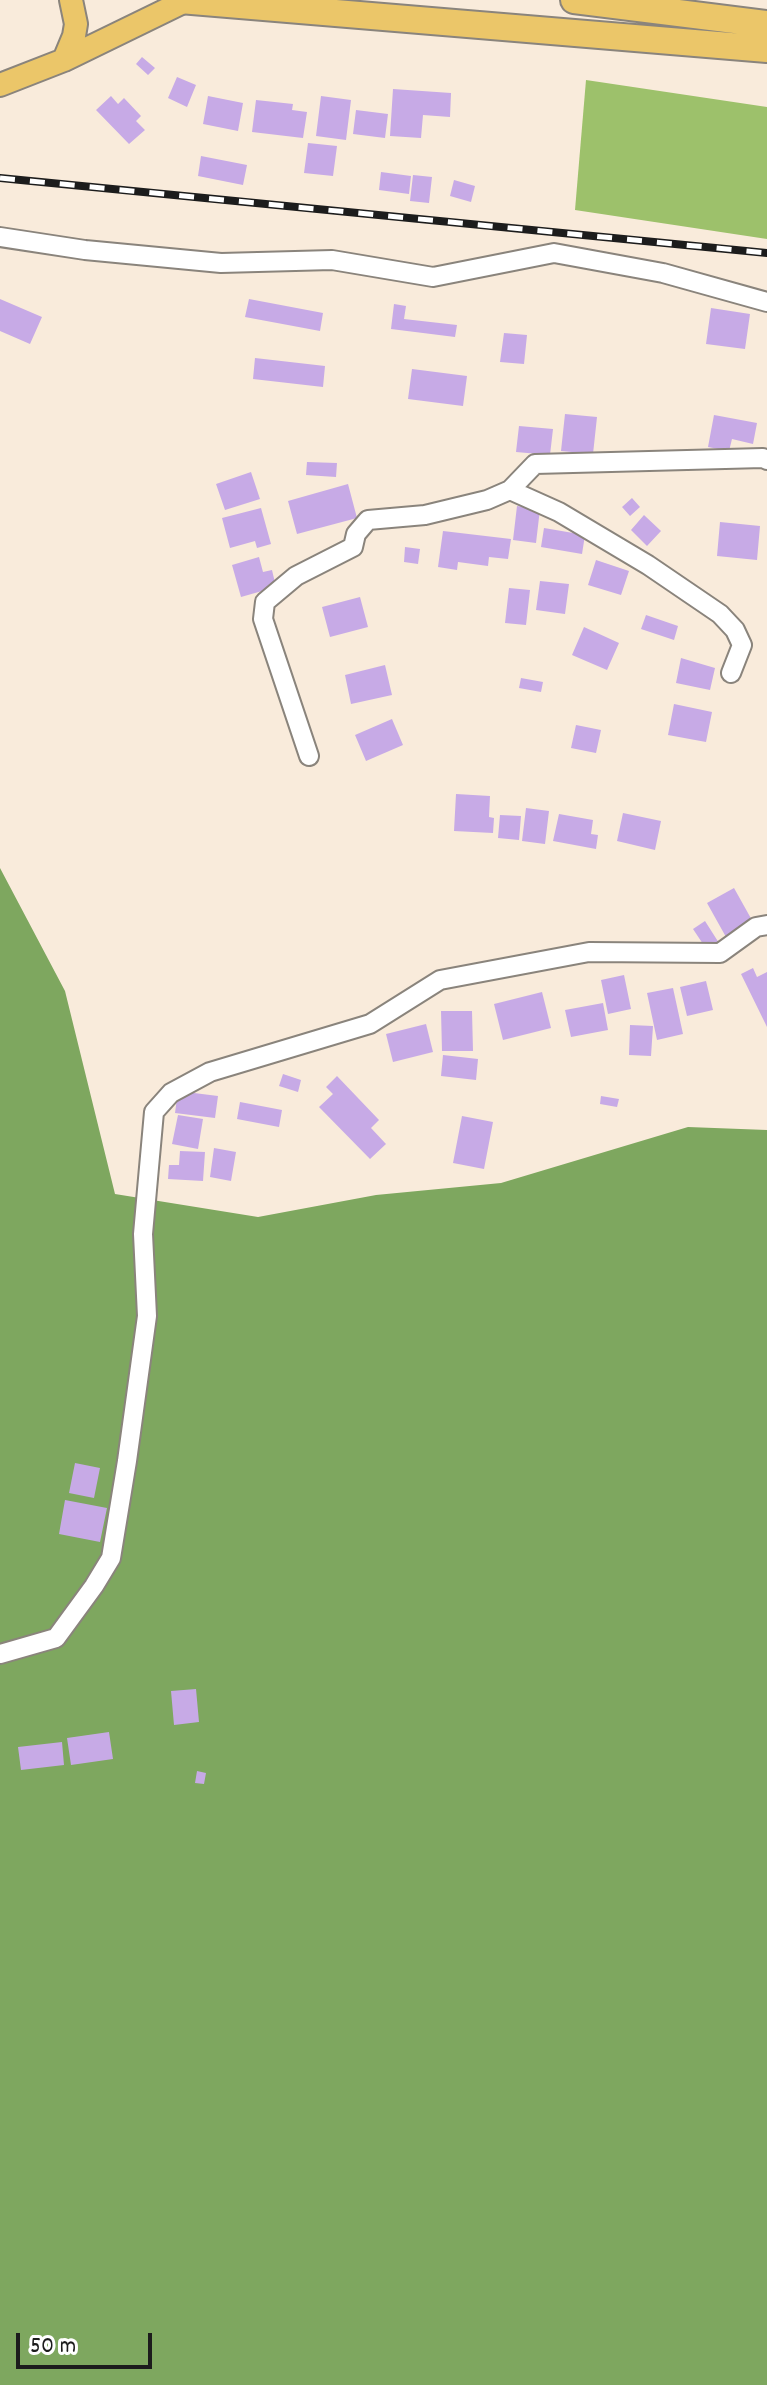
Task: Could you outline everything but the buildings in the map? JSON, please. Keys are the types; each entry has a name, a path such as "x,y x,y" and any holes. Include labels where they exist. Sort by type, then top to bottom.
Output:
{"highway":[{"path":"182,0 767,49"},
{"path":"574,0 767,24"}],"main road":[{"path":"64,60 76,24 71,0"},
{"path":"0,85 64,60 182,0"}],"street":[{"path":"0,237 85,250 221,263 332,260 433,277 554,253 663,273 767,302"},
{"path":"309,756 263,619 265,602 296,576 353,547 356,534 368,520 425,515 487,500 510,490 535,464 767,460"},
{"path":"510,490 559,512 648,565 720,614 735,630 742,645 731,673"},
{"path":"0,1654 56,1638 111,1558 147,1316 143,1234 154,1112 171,1093 210,1072 370,1024 440,980 589,952 720,953 756,927 767,925"}],"green space":[{"path":"586,80 767,107 767,239 575,210"},
{"path":"0,868 65,991 115,1194 258,1217 376,1195 501,1183 688,1127 767,1130 767,2385 0,2385"}],"railway":[{"path":"0,178 767,253"}]}
